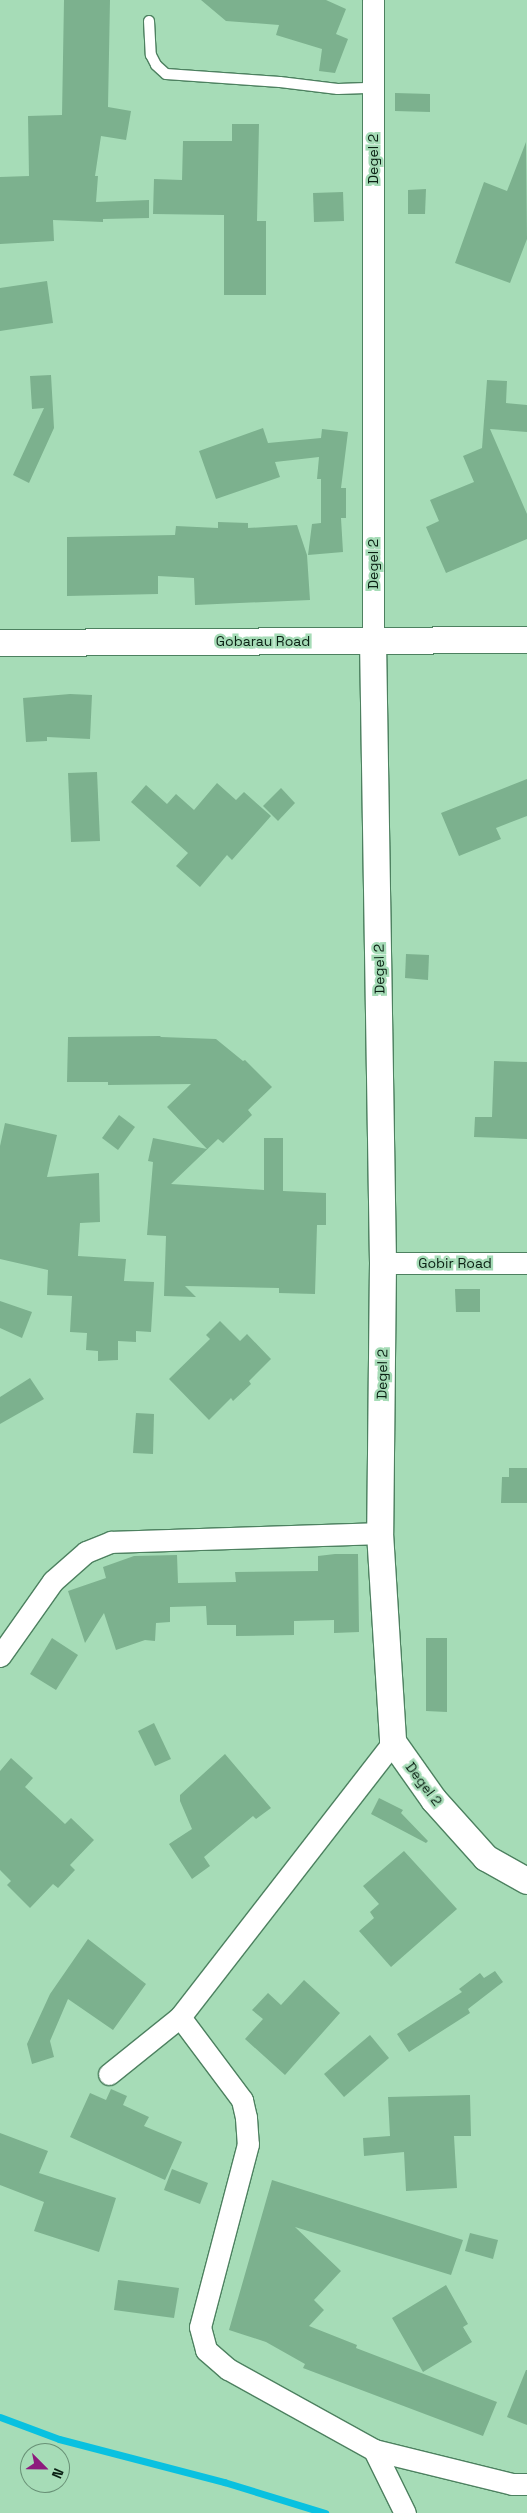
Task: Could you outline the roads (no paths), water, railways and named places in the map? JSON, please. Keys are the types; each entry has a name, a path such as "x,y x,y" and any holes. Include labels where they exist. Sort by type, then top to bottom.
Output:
{"street":[{"name":"Degel 2","path":"373,0 374,640 384,1263 380,1533 393,1742 434,1800 486,1858 527,1881"},
{"name":"Gobarau Road","path":"0,643 527,640"},
{"name":"Gobir Road","path":"384,1263 527,1263"},
{"path":"0,1656 53,1581 86,1552 111,1542 380,1533"},
{"path":"109,2074 180,2017 393,1742"},
{"path":"180,2017 242,2100 246,2118 248,2144 200,2327 206,2350 228,2369 374,2450 512,2484 527,2484"},
{"path":"374,2450 404,2513"}],"lane":[{"path":"149,21 151,55 156,65 166,74 240,78 338,89 373,88"}],"waterway":[{"path":"0,2417 59,2439 224,2482 325,2513"}]}
